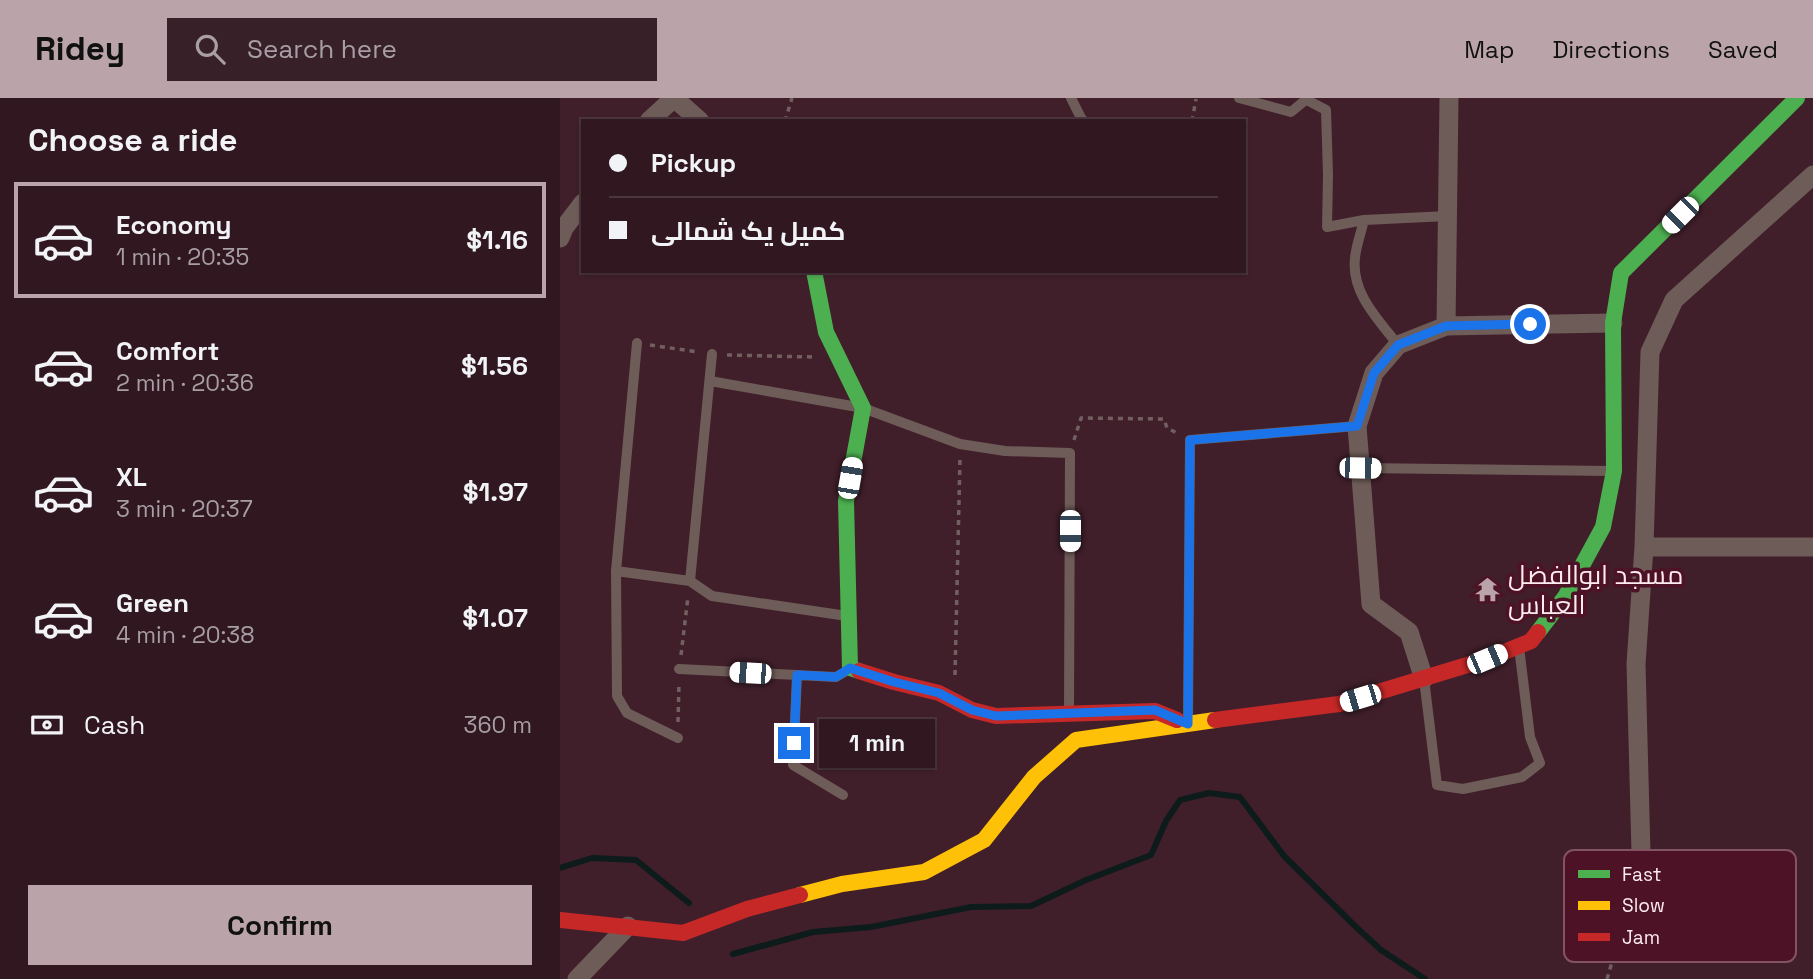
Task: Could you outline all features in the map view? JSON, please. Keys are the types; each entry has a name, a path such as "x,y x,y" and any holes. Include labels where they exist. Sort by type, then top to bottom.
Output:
{"street":[{"path":"651,119 674,98 698,119"},
{"path":"1446,326 1449,98"},
{"path":"560,920 683,933 747,909 842,884 924,872 984,840 1034,776 1076,740 1339,704 1487,659 1531,641 1564,597 1603,527 1614,471 1613,323 1621,273 1797,98"},
{"path":"1641,850 1636,664 1644,547 1650,352 1674,300 1813,175"},
{"path":"560,238 581,206"},
{"path":"814,273 826,332 863,408 846,501 850,668 939,693 972,710 996,716 1155,710 1188,724"},
{"path":"1424,679 1409,632 1371,604 1357,426 1374,373 1398,345 1446,326 1613,323"},
{"path":"1644,547 1813,547"},
{"path":"577,979 628,926"}],"lane":[{"path":"1071,98 1081,119"},
{"path":"1239,98 1291,113 1308,99 1326,110 1327,227 1364,220 1448,216"},
{"path":"1364,220 1354,260 1357,287 1398,345"},
{"path":"637,344 616,571 617,696 627,713 678,738"},
{"path":"690,581 712,354"},
{"path":"710,381 863,408 960,444 1005,451 1070,453 1069,715"},
{"path":"1188,724 1190,440 1357,426"},
{"path":"1360,468 1614,471"},
{"path":"616,571 690,581 712,596 848,617"},
{"path":"1424,679 1437,785 1463,789 1522,777 1540,763 1530,737 1518,646"},
{"path":"679,670 836,677 850,668"},
{"path":"797,675 793,765 843,795"}],"path":[{"path":"786,119 792,98"},
{"path":"1192,119 1194,98"},
{"path":"637,344 712,354 800,358 836,356"},
{"path":"1070,453 1081,418 1164,419 1167,428 1190,440"},
{"path":"955,701 960,444"},
{"path":"1607,979 1612,962"}],"waterway":[{"path":"733,954 813,932 871,927 971,907 1031,906 1086,880 1151,855 1166,821 1180,800 1209,793 1240,797 1284,856 1356,927 1381,950 1425,979"},
{"path":"560,868 592,858 636,860 689,903"}],"traffic: fast":[{"path":"1538,632 1565,597 1603,527 1614,471 1613,323 1621,273 1797,98"},
{"path":"814,273 826,332 863,408 846,501 850,668 859,671"}],"traffic: slow":[{"path":"800,895 842,884 924,872 984,840 1034,777 1076,740 1215,720"}],"traffic: jam":[{"path":"1215,720 1339,704 1487,659 1531,641 1538,632"},
{"path":"859,671 939,693 972,710 996,716 1155,711 1177,720"},
{"path":"560,920 683,933 747,909 800,895"}],"place":[{"name":"مسجد ابوالفضل العباس","path":"1488,590"}],"route":[{"path":"794,743 797,675 836,677 850,668 939,693 972,710 996,716 1155,710 1188,724 1190,440 1357,426 1374,373 1398,345 1446,326 1530,324"}]}
